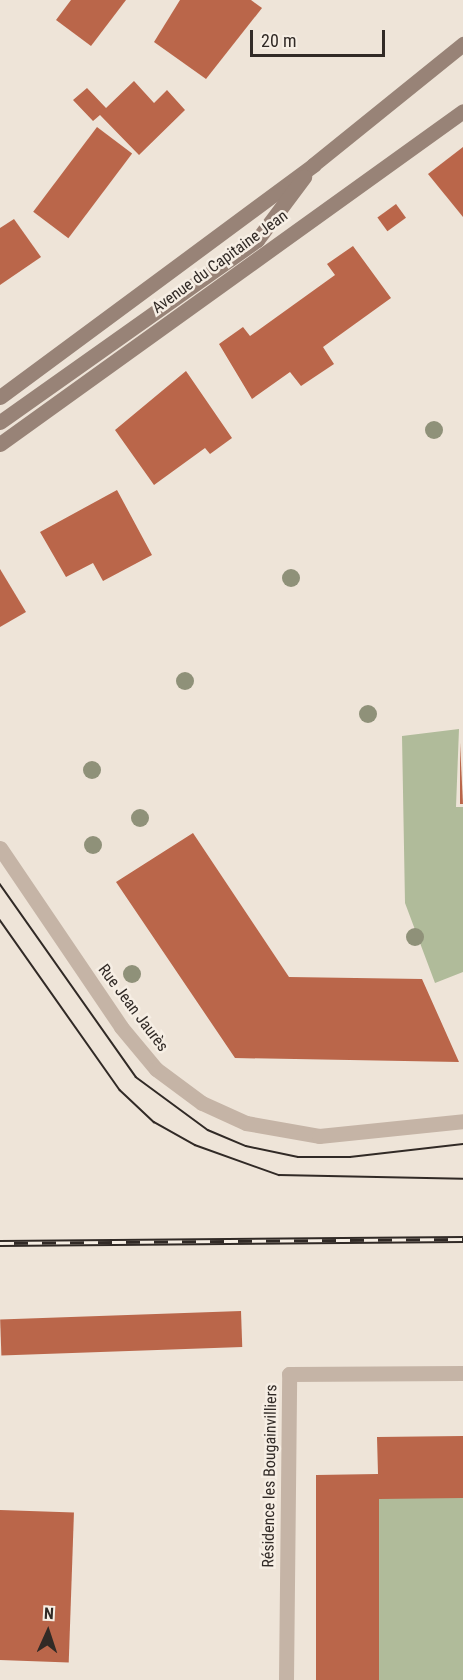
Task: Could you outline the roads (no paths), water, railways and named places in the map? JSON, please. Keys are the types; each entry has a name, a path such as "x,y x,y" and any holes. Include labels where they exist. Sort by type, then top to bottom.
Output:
{"main road":[{"name":"Avenue du Capitaine Jean","path":"0,397 313,165 463,44"},
{"name":"Avenue du Capitaine Jean","path":"0,444 463,111"},
{"name":"Avenue du Capitaine Jean","path":"0,422 257,240 313,165"}],"street":[{"name":"Rue Jean Jaurès","path":"0,848 121,1027 156,1069 202,1103 246,1123 319,1136 463,1121"},
{"name":"Résidence les Bougainvilliers","path":"286,1680 290,1374 463,1373"}],"tram line":[{"path":"0,884 136,1077 208,1130 246,1146 298,1157 350,1157 463,1144"},
{"path":"0,920 120,1090 154,1122 195,1145 279,1175 463,1179"}],"railway":[{"path":"0,1243 463,1239"}]}
